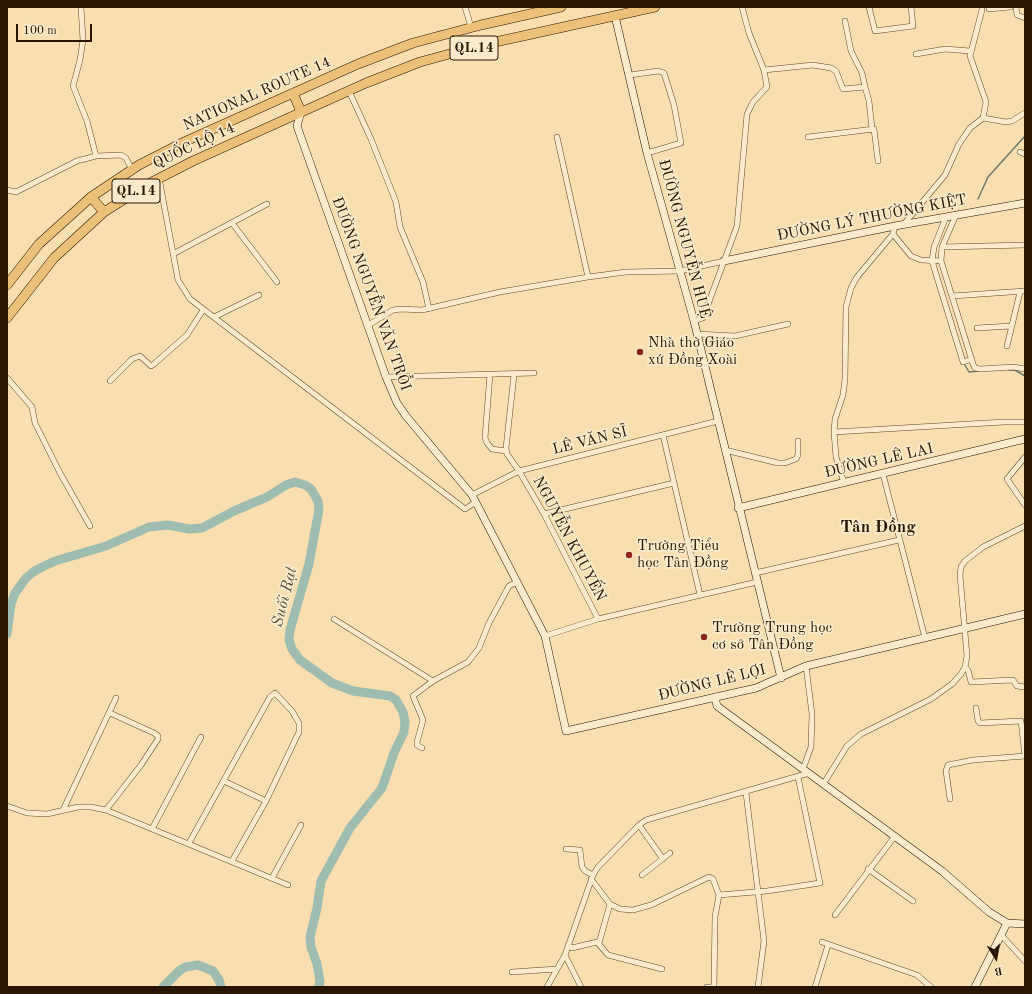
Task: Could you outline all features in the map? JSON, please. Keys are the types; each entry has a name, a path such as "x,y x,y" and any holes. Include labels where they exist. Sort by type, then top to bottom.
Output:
{"highway":[{"name":"NATIONAL ROUTE 14","path":"7,285 39,244 91,197 132,170 184,142 358,64 413,43 471,27 561,7"},
{"name":"QL.14","path":"301,112 420,62 614,12 655,7"},
{"path":"293,93 301,112"},
{"name":"QUỐC LỘ 14","path":"7,318 54,258 104,212 158,178 193,160 301,112"},
{"path":"91,197 104,212"}],"street":[{"path":"81,7 83,40 74,86 87,121 96,156"},
{"path":"466,7 471,27"},
{"path":"694,321 703,318 737,226 747,114 753,102 767,87 764,70 749,33 742,7"},
{"path":"869,7 875,31 913,26 910,7"},
{"path":"989,9 1010,7"},
{"path":"1016,7 1017,14 1025,18"},
{"path":"844,483 836,457 834,432 835,419 843,395 845,379 846,314 851,288 857,277 899,225 944,176 959,144 970,128 983,118 986,102 971,63 970,51 982,10"},
{"name":"ĐƯỜNG NGUYỄN HUỆ","path":"614,12 630,75 647,153 694,321 738,508 781,678"},
{"path":"844,20 851,52 862,73 870,109 872,128 875,130 878,161"},
{"path":"916,54 945,49 970,51"},
{"path":"764,70 826,66 836,71 843,89 865,87"},
{"path":"630,75 658,71 664,73 674,105 681,143 647,153"},
{"path":"349,91 371,139 396,202 400,227 423,282 430,309"},
{"name":"ĐƯỜNG NGUYỄN VĂN TRỖI","path":"301,112 296,126 367,326 397,403 406,416 472,495 546,636 566,731"},
{"path":"983,118 1006,122 1012,121 1025,113"},
{"path":"808,137 872,128"},
{"path":"557,137 588,277"},
{"path":"1020,152 1025,154"},
{"path":"7,190 16,192 77,161 96,156 121,155 126,158 132,170"},
{"path":"158,178 178,280 184,291 203,310 465,509 476,502"},
{"name":"ĐƯỜNG LÝ THƯỜNG KIỆT","path":"724,261 899,225 1025,203"},
{"path":"173,254 266,204"},
{"path":"956,215 942,247 941,261 976,368 1013,367 1025,369"},
{"path":"946,217 934,247 932,262 963,362 972,359"},
{"path":"232,223 277,282"},
{"path":"893,234 910,256 932,262 941,261"},
{"path":"942,247 1025,245"},
{"path":"367,326 392,310 430,309 500,292 588,277 626,272 680,271 724,261"},
{"path":"952,296 1022,291 1007,346"},
{"path":"214,317 259,295"},
{"path":"110,381 132,359 140,356 151,366 154,364 187,335 203,310"},
{"path":"697,334 735,336 766,327 788,324"},
{"path":"977,328 1012,326"},
{"path":"386,377 534,373"},
{"path":"490,374 485,438 492,449 506,451 514,374"},
{"path":"7,378 32,407 35,423 60,473 90,526"},
{"name":"LÊ VĂN SĨ","path":"472,495 519,471 718,421"},
{"path":"834,432 1025,422"},
{"path":"664,435 700,594"},
{"name":"ĐƯỜNG LÊ LAI","path":"738,508 1025,439"},
{"path":"725,450 778,463 785,463 796,459 798,456 798,441"},
{"name":"NGUYỄN KHUYẾN","path":"506,451 544,514 598,619"},
{"path":"1025,458 1008,479 1025,505"},
{"path":"883,474 925,638"},
{"path":"544,514 674,483"},
{"path":"824,783 847,746 861,734 930,699 952,684 965,667 967,656 960,575 961,567 965,561 983,547 1025,526"},
{"path":"754,573 899,540"},
{"path":"422,748 417,745 417,742 423,720 413,696 433,681 468,662 479,648 489,623 509,586 517,582"},
{"path":"546,636 598,619 700,594 757,582"},
{"name":"ĐƯỜNG LÊ LỢI","path":"566,731 715,696 756,688 806,666 1025,614"},
{"path":"334,619 433,681"},
{"path":"547,987 565,955 592,877 598,867 639,825 646,820 746,793 798,777 806,771 811,747 812,714 806,666"},
{"path":"965,667 968,670 971,682 1013,680 1017,686 1025,687"},
{"path":"189,844 270,697 275,693 292,711 299,723 299,732 266,801 232,861"},
{"path":"715,696 717,706 824,783 951,878 989,912 1007,923 1025,924"},
{"path":"63,810 116,698"},
{"path":"950,799 946,771 948,765 973,760 1025,756 1021,721 980,723 978,721 976,708"},
{"path":"106,810 141,765 158,739 158,736 154,733 110,713"},
{"path":"152,829 201,737"},
{"path":"719,895 758,892 820,883 798,777"},
{"path":"224,781 266,801"},
{"path":"746,793 764,947 758,987"},
{"path":"7,806 27,813 47,814 63,810 91,807 106,810 288,885"},
{"path":"272,878 301,825"},
{"path":"639,825 663,859"},
{"path":"835,914 868,869 895,836"},
{"path":"566,850 580,850 582,867 592,877 610,904 620,909 642,908 709,877 713,879 719,895 715,916 714,987 707,987"},
{"path":"642,875 670,853"},
{"path":"868,869 913,901"},
{"path":"599,943 610,904"},
{"path":"975,987 1002,936 1007,923"},
{"path":"1002,936 1025,961"},
{"path":"568,945 572,948 594,942 599,943 608,955 662,969"},
{"path":"822,942 917,975 932,987"},
{"path":"815,987 828,945"},
{"path":"565,955 581,987"},
{"path":"512,972 557,969"}],"waterway":[{"path":"978,199 988,177 1025,136"},
{"path":"965,365 969,372 979,371"},
{"path":"1009,370 1015,370 1025,376"},
{"name":"Suối Rạt","path":"7,634 11,604 15,593 26,578 36,570 55,561 106,546 149,527 168,525 189,529 202,528 234,511 267,497 286,485 295,482 305,485 311,489 318,501 319,509 309,564 290,630 289,640 292,649 300,660 332,683 353,691 390,696 396,700 403,712 405,722 404,732 394,753 382,788 350,828 321,881 317,908 310,937 311,947 317,964 320,981 319,987"},
{"name":"Suối Rạt","path":"163,987 185,967 198,965 213,971 219,980 221,987"}],"place":[{"name":"Nhà thờ Giáo xứ Đồng Xoài","path":"640,352"},
{"name":"Trường Tiểu học Tân Đồng","path":"629,555"},
{"name":"Trường Trung học cơ sở Tân Đồng","path":"704,637"}],"district":[{"name":"Tân Đồng","path":"878,528"}]}
